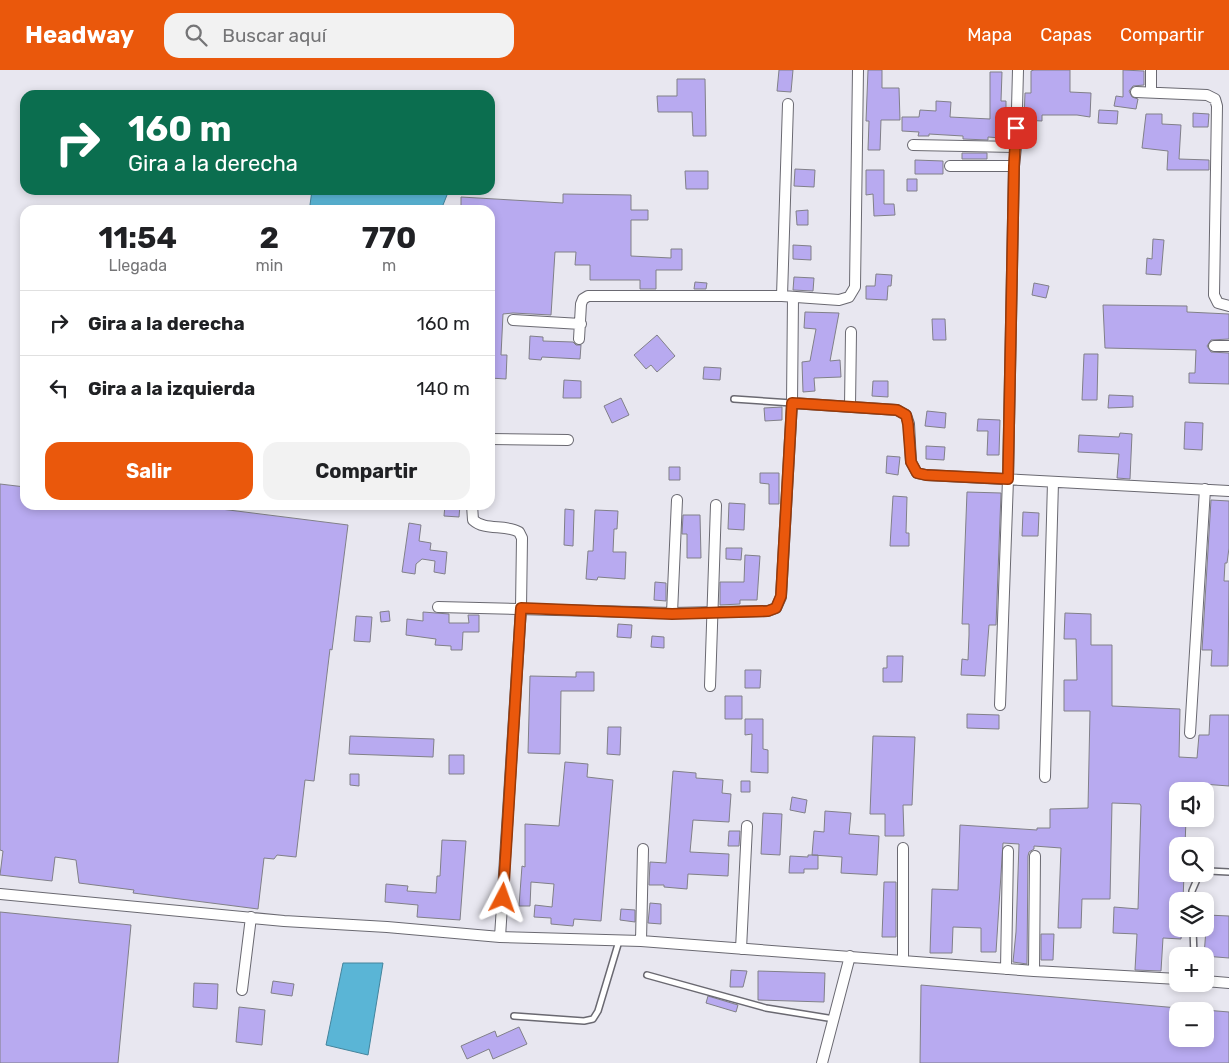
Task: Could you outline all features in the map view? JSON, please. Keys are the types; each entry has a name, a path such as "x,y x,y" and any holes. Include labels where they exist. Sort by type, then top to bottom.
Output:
{"street":[{"path":"579,340 581,304 583,299 588,296 782,296 839,300 849,297 854,287 858,70"},
{"path":"1000,705 1008,479 1014,166 1018,70"},
{"path":"1151,92 1152,70"},
{"path":"1136,92 1207,94 1215,99 1217,106 1214,295 1218,303 1229,306"},
{"path":"782,296 788,104"},
{"path":"913,145 1016,147"},
{"path":"950,166 1014,166"},
{"path":"438,606 672,614 768,611 776,608 781,596 792,403 793,297"},
{"path":"513,320 581,324"},
{"path":"850,406 851,332"},
{"path":"1214,346 1229,346"},
{"path":"792,403 897,410 906,415 911,462 917,473 926,475 1229,491"},
{"path":"495,439 568,440"},
{"path":"1045,777 1053,482"},
{"path":"1190,733 1205,489"},
{"path":"672,614 677,500"},
{"path":"710,686 716,505"},
{"path":"472,510 473,520 478,525 513,528 519,532 522,538 521,608 500,937"},
{"path":"741,949 746,826"},
{"path":"641,942 643,848"},
{"path":"903,848 903,961"},
{"path":"1006,969 1008,851"},
{"path":"1034,971 1035,856"},
{"path":"0,894 500,937 641,942 1034,971 1169,978"},
{"path":"242,990 250,917"},
{"path":"822,1063 850,956"},
{"path":"1214,982 1229,983"}],"lane":[{"path":"734,399 792,403"},
{"path":"1214,871 1229,872"},
{"path":"514,1016 584,1021 592,1019 598,1011 619,941"},
{"path":"647,975 766,1008 834,1019"}],"water":[{"path":"311,195 447,195 443,205 310,205"},
{"path":"343,963 383,963 368,1055 326,1045"}],"building":[{"path":"779,70 793,70 791,92 777,91"},
{"path":"868,70 882,70 882,88 899,88 900,120 881,120 880,150 868,150 869,121 866,121"},
{"path":"1070,70 1070,92 1091,93 1090,117 1042,115 1042,121 1024,120 1025,93 1031,93 1031,71"},
{"path":"1123,70 1144,71 1144,85 1133,86 1129,91 1132,97 1138,99 1136,109 1114,106 1116,96 1123,97"},
{"path":"990,72 1002,72 1001,101 1006,101 1006,118 1002,118 1001,138 988,137 988,140 963,139 963,136 929,134 929,136 918,136 919,132 902,131 902,117 919,117 920,110 936,111 936,101 951,102 950,117 990,119"},
{"path":"677,79 705,79 706,136 693,136 692,112 658,112 657,96 677,96"},
{"path":"1099,110 1118,111 1117,124 1098,123"},
{"path":"1193,113 1209,114 1208,127 1193,127"},
{"path":"1146,114 1162,114 1162,124 1181,125 1179,159 1209,160 1209,170 1167,170 1168,151 1142,148"},
{"path":"962,153 987,153 987,159 962,159"},
{"path":"915,160 943,161 943,174 915,174"},
{"path":"795,169 815,170 814,187 794,186"},
{"path":"866,170 884,170 884,204 894,204 895,215 874,216 873,194 866,195"},
{"path":"685,171 708,171 708,189 686,189"},
{"path":"907,179 917,179 917,191 907,191"},
{"path":"563,194 631,195 631,210 648,210 648,220 631,220 631,256 671,258 671,249 682,249 682,270 656,270 656,289 640,289 640,280 590,280 590,265 575,265 576,252 555,252 551,315 503,314 501,355 507,355 506,379 495,378 495,205 461,205 461,197 563,203"},
{"path":"808,210 808,225 797,225 796,211"},
{"path":"1153,239 1164,240 1161,275 1146,274 1147,258 1152,259"},
{"path":"793,245 811,246 811,260 793,259"},
{"path":"876,274 892,275 891,286 888,286 887,300 866,299 866,286 875,286"},
{"path":"794,277 814,278 813,291 793,290"},
{"path":"695,282 707,283 706,289 694,289"},
{"path":"1034,283 1049,286 1046,298 1032,295"},
{"path":"1103,305 1187,306 1187,312 1229,314 1229,339 1211,340 1207,346 1211,352 1229,353 1229,384 1189,383 1189,373 1195,373 1196,350 1105,348"},
{"path":"805,312 839,313 830,361 840,360 841,377 814,378 815,391 803,392 802,362 810,361 816,329 804,328"},
{"path":"932,319 945,319 946,340 933,340"},
{"path":"657,335 675,356 657,372 651,365 646,369 634,355"},
{"path":"530,336 543,337 543,341 573,342 576,345 581,345 580,359 542,357 541,360 529,359"},
{"path":"1084,354 1098,354 1097,400 1082,400"},
{"path":"704,367 721,368 720,380 703,379"},
{"path":"564,380 581,381 581,398 563,398"},
{"path":"873,381 888,381 888,397 872,396"},
{"path":"1109,395 1133,396 1133,407 1108,408"},
{"path":"621,398 629,415 612,423 604,406"},
{"path":"782,407 782,420 765,421 764,408"},
{"path":"927,411 946,413 945,428 925,426"},
{"path":"978,419 1000,420 999,455 987,455 988,431 977,431"},
{"path":"1185,422 1203,423 1202,450 1184,449"},
{"path":"1120,433 1132,434 1130,479 1117,478 1119,454 1078,452 1079,435 1119,437"},
{"path":"926,446 945,447 944,460 926,459"},
{"path":"887,456 900,457 898,475 886,473"},
{"path":"669,467 680,467 680,480 669,480"},
{"path":"760,473 779,473 779,504 769,504 769,484 760,483"},
{"path":"0,484 20,486 20,510 229,510 348,525 332,650 330,649 314,781 305,780 296,857 277,855 274,859 264,858 258,909 133,893 134,890 79,883 76,860 55,857 52,881 0,875 3,851 0,850"},
{"path":"967,492 1001,493 996,625 989,625 985,676 961,675 962,659 968,660 969,635 969,624 962,624"},
{"path":"893,496 907,497 906,533 909,533 909,546 890,546"},
{"path":"1211,500 1229,501 1229,548 1227,563 1225,563 1224,581 1229,581 1228,666 1211,666 1212,650 1202,650"},
{"path":"729,503 745,504 744,530 728,529"},
{"path":"565,509 574,510 573,546 564,545"},
{"path":"445,510 460,510 459,517 444,516"},
{"path":"595,510 618,511 617,529 614,529 613,552 626,552 625,579 598,577 597,580 586,579 588,551 593,551"},
{"path":"1023,512 1039,513 1038,536 1022,536"},
{"path":"683,515 700,515 701,558 687,558 687,534 682,534"},
{"path":"409,523 421,525 419,541 431,543 430,550 447,552 445,574 434,572 435,561 422,559 416,564 415,574 402,572"},
{"path":"726,548 742,548 741,560 726,559"},
{"path":"745,555 760,556 757,600 740,600 740,604 720,605 720,582 744,582"},
{"path":"655,582 666,583 666,601 654,600"},
{"path":"389,611 390,621 381,622 380,612"},
{"path":"423,612 449,614 449,623 469,623 468,615 479,615 479,632 463,632 462,650 451,650 451,646 435,645 436,639 406,635 407,619 423,621"},
{"path":"1065,613 1091,614 1091,645 1112,645 1112,706 1180,709 1179,757 1197,758 1199,735 1209,735 1210,715 1229,715 1229,786 1214,785 1214,782 1169,782 1169,827 1186,827 1185,837 1169,837 1169,882 1184,882 1183,892 1169,892 1169,937 1181,937 1181,939 1163,938 1161,971 1135,970 1137,934 1113,933 1114,907 1138,909 1140,804 1112,803 1110,899 1082,899 1081,928 1058,928 1061,848 1034,846 1034,849 1029,852 1028,856 1027,964 1013,962 1019,844 1003,843 996,952 981,952 981,928 953,927 952,953 930,953 932,889 958,890 960,825 1037,830 1037,828 1050,828 1050,809 1088,808 1090,711 1064,711 1064,680 1077,680 1076,639 1064,639"},
{"path":"356,616 372,617 370,642 354,641"},
{"path":"618,624 632,625 631,638 617,637"},
{"path":"652,636 664,637 664,648 651,647"},
{"path":"887,656 903,656 902,682 883,682 883,668 887,668"},
{"path":"745,670 761,670 760,688 745,688"},
{"path":"576,672 594,672 594,691 561,691 560,754 528,753 530,676 576,677"},
{"path":"725,696 742,696 742,719 725,719"},
{"path":"967,714 999,715 999,729 967,728"},
{"path":"745,719 763,719 763,749 768,750 768,773 751,772 752,734 745,735"},
{"path":"608,727 621,727 620,755 607,754"},
{"path":"350,736 434,739 433,757 349,754"},
{"path":"873,736 915,737 912,805 903,805 904,836 885,836 885,814 870,814"},
{"path":"449,755 464,755 464,774 449,774"},
{"path":"565,762 588,764 587,777 613,780 601,921 574,919 573,926 551,924 551,918 534,917 535,905 552,907 554,884 531,882 530,906 519,906 522,866 525,867 525,824 559,826"},
{"path":"673,771 696,773 696,778 723,780 722,793 731,794 729,822 693,820 690,852 729,854 728,876 688,874 687,889 664,887 664,885 649,885 650,862 666,863"},
{"path":"350,774 359,774 359,786 350,785"},
{"path":"741,781 750,781 750,792 741,792"},
{"path":"792,797 807,800 805,813 790,810"},
{"path":"825,811 851,813 849,834 879,836 877,875 841,873 842,857 812,855 814,831 824,832"},
{"path":"763,813 782,814 780,855 761,854"},
{"path":"729,831 740,831 739,846 728,846"},
{"path":"442,840 466,841 460,920 417,917 418,905 385,902 386,884 408,886 407,891 436,893 437,876 440,876"},
{"path":"808,855 818,855 818,869 804,869 804,873 789,873 790,856 808,857"},
{"path":"884,882 896,882 896,937 882,937"},
{"path":"650,903 661,904 661,924 648,923"},
{"path":"621,909 635,910 635,922 620,920"},
{"path":"0,912 131,925 118,1063 0,1063"},
{"path":"1214,915 1229,916 1229,958 1214,957 1214,947 1205,947 1205,937 1214,937"},
{"path":"1041,934 1054,934 1053,960 1041,960"},
{"path":"731,970 747,971 743,987 730,987"},
{"path":"758,971 825,973 824,1002 758,1000"},
{"path":"273,981 294,984 292,996 271,993"},
{"path":"194,983 218,984 217,1009 193,1007"},
{"path":"921,985 1169,1007 1169,1047 1214,1047 1214,1011 1229,1012 1229,1063 920,1063"},
{"path":"708,996 738,1005 736,1012 706,1003"},
{"path":"239,1007 265,1010 262,1045 236,1042"},
{"path":"519,1027 527,1044 493,1059 489,1049 467,1059 461,1046 495,1031 497,1037"}],"route":[{"path":"503,898 521,608 672,614 768,611 776,608 781,596 792,403 897,410 906,415 911,462 917,473 1008,479 1016,128"}]}
